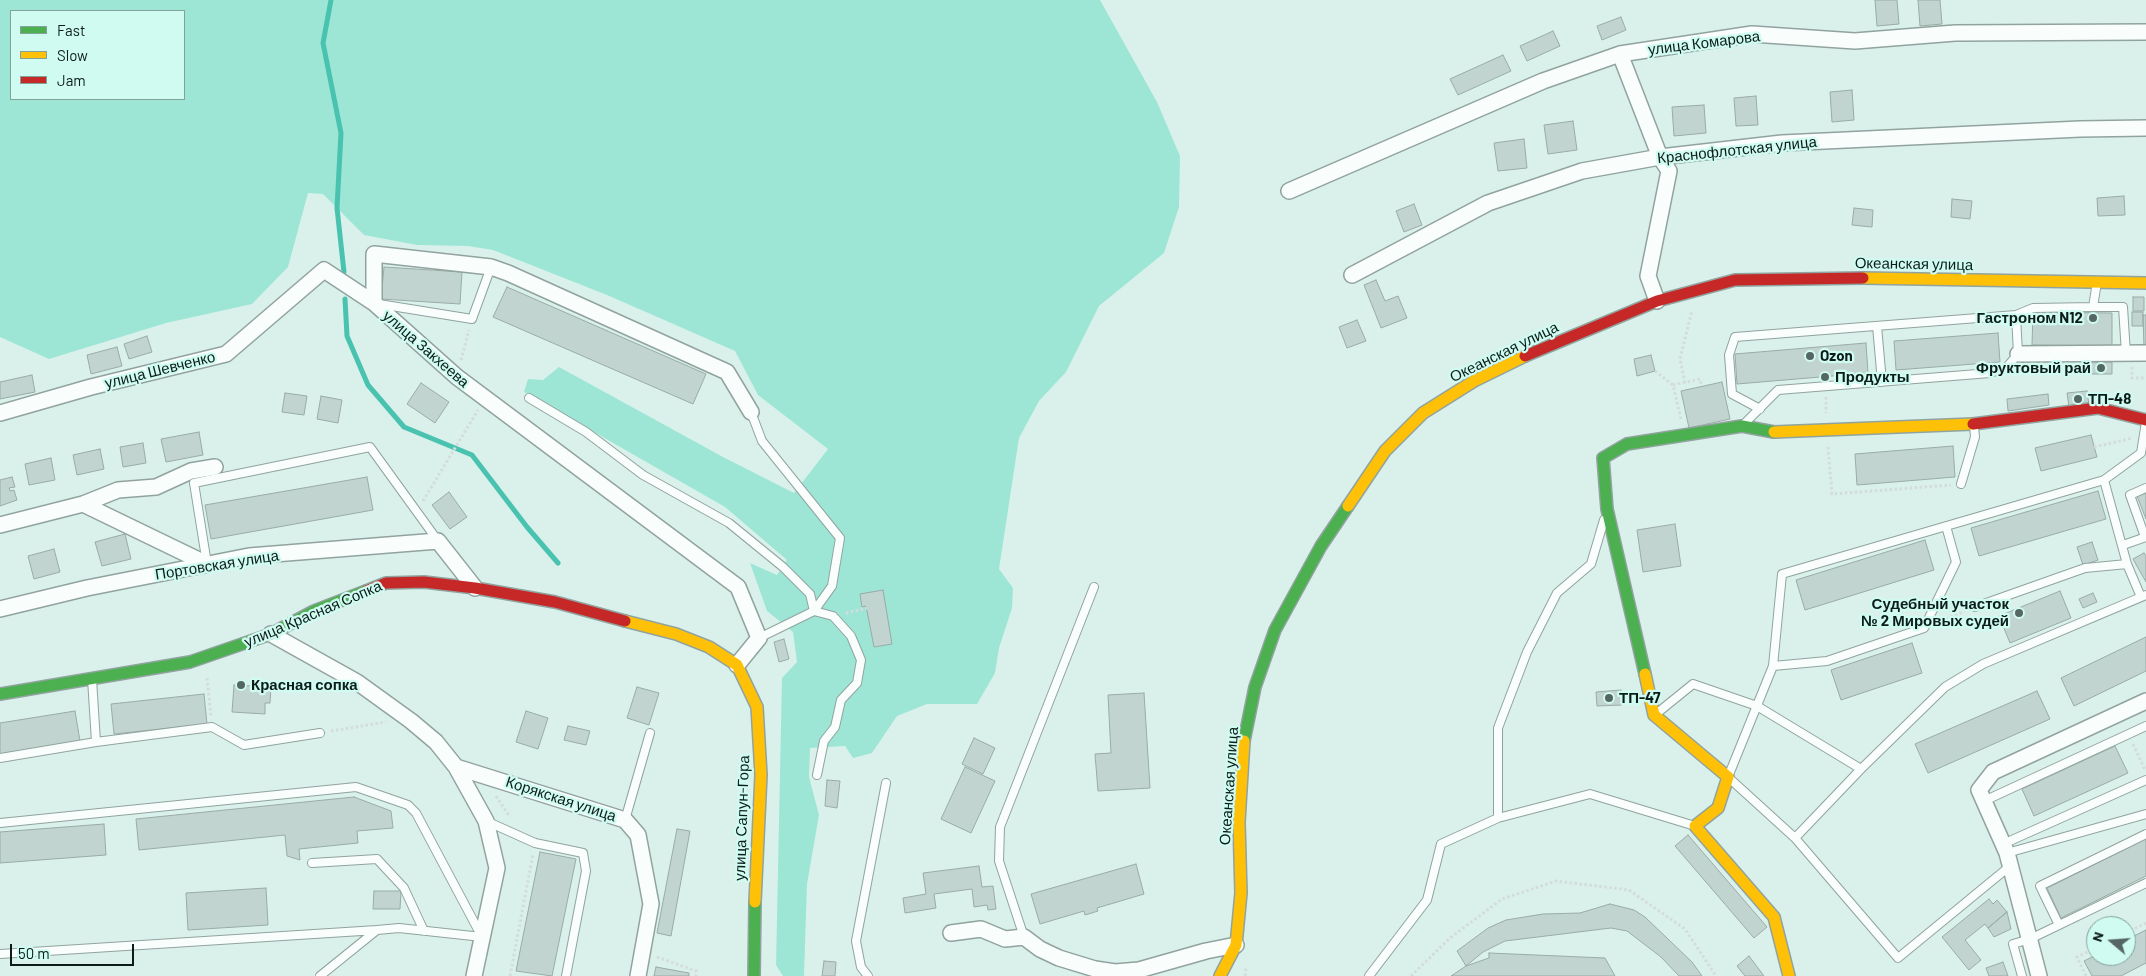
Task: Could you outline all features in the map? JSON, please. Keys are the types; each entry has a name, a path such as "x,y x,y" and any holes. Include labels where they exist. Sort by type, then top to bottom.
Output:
{"main road":[{"name":"Океанская улица","path":"1222,974 1236,945 1241,893 1239,822 1243,745 1255,687 1275,630 1321,546 1385,451 1423,413 1474,381 1534,351 1657,301 1735,280 1827,277 2146,283"},
{"path":"1789,976 1774,918 1695,826 1718,808 1728,777 1654,715 1608,510 1603,458 1627,444 1742,426 1780,433 1974,424 2098,408 2146,420"},
{"name":"улица Красная Сопка","path":"0,694 190,662 271,634 314,612 386,583 424,582 475,588 555,602 676,634 709,647 738,665"},
{"name":"улица Сапун-Гора","path":"738,665 757,707 761,775 754,918 754,976"}],"street":[{"name":"улица Комарова","path":"1289,192 1543,81 1620,54 1752,34 1855,41 1955,33 2146,32"},
{"path":"1620,54 1660,157 1669,171 1648,276 1657,301"},
{"name":"Краснофлотская улица","path":"1352,275 1488,203 1582,171 1660,157 1782,143 2080,129 2146,128"},
{"name":"улица Закхеева","path":"751,412 727,372 491,267 374,254 374,303 457,377 485,399 738,587 759,638"},
{"name":"улица Шевченко","path":"0,413 91,387 226,354 324,270 374,303"},
{"path":"2018,354 2146,353"},
{"path":"0,525 83,504 118,490 156,487 191,471 215,467"},
{"path":"83,504 207,564"},
{"path":"438,541 475,588"},
{"name":"Портовская улица","path":"0,609 87,588 249,556 438,541"},
{"path":"271,634 357,682 412,721 436,742 456,767 486,821 497,868 474,976"},
{"path":"738,665 759,638"},
{"path":"2040,976 2007,854 1979,790 1993,772 2146,701"},
{"name":"Корякская улица","path":"456,767 625,820 638,835 651,904 638,976"},
{"path":"951,934 981,929 1005,940 1024,937 1040,949 1059,958 1116,974 1139,970 1206,951 1236,945"}],"lane":[{"path":"374,303 472,319 491,267"},
{"path":"2093,307 2096,282"},
{"path":"1760,409 1732,394 1728,355 1736,337 2016,316 2033,308 2123,307 2126,354"},
{"path":"1742,426 1778,390 1990,373 2006,368 2018,354 2016,316"},
{"path":"1877,326 1882,382"},
{"path":"529,398 586,432 643,475 729,523 783,566 810,594 814,611"},
{"path":"751,412 762,441 840,538 832,586 814,611 759,638"},
{"path":"2146,420 2141,452 2104,480 1782,574 1773,666 1728,777 1795,838 1898,958 2007,854 2146,780"},
{"path":"1961,484 1975,438 1974,424"},
{"path":"207,564 194,482 370,447 438,541"},
{"path":"1795,838 1944,687 1982,664 2143,596 2127,564 2104,480"},
{"path":"2123,545 2145,537 2130,495 2146,488"},
{"path":"1498,818 1498,728 1527,652 1557,593 1590,564 1608,510"},
{"path":"1773,666 1827,661 1924,628 1956,562 1946,526"},
{"path":"1975,607 2085,568 2127,564"},
{"path":"1024,937 999,861 1000,826 1094,587"},
{"path":"814,611 833,616 851,636 861,660 857,683 841,700 834,727 824,741 817,775"},
{"path":"92,679 96,742"},
{"path":"1654,715 1692,684 1757,706 1861,769"},
{"path":"1984,801 2146,726"},
{"path":"0,758 96,742 212,727 244,745 320,733"},
{"path":"625,820 650,733"},
{"path":"868,976 861,967 856,941 886,783"},
{"path":"0,823 356,787 408,806 416,812 482,937"},
{"path":"1369,976 1427,900 1440,844 1498,818 1590,794 1695,826"},
{"path":"2007,854 2146,814"},
{"path":"486,821 535,843 583,853 586,871 566,976"},
{"path":"2059,925 2040,886 2146,834"},
{"path":"312,863 377,859 404,888 424,931"},
{"path":"2022,976 2013,944 2030,939 2146,883"},
{"path":"0,954 398,928 482,937"},
{"path":"320,976 377,930"}],"path":[{"path":"1685,382 1680,359 1694,304"},
{"path":"457,377 472,319"},
{"path":"1655,371 1674,385 1684,436"},
{"path":"1674,385 1700,379 1702,386"},
{"path":"1825,386 1832,494 1961,484"},
{"path":"417,511 485,399"},
{"path":"2094,447 2143,436"},
{"path":"1924,628 1975,607"},
{"path":"833,616 867,608"},
{"path":"207,678 212,727"},
{"path":"320,733 393,721"},
{"path":"2129,734 2141,762"},
{"path":"484,775 507,816 514,820"},
{"path":"510,976 508,974 535,843"},
{"path":"1411,976 1450,938 1502,899 1556,881 1629,890 1685,929 1716,976"},
{"path":"642,952 696,971 696,976"},
{"path":"2086,953 2077,958 2086,976"}],"green space":[{"path":"0,0 1100,0 1157,102 1180,156 1179,207 1164,253 1099,306 1066,372 1039,401 1019,438 999,569 1013,588 1012,608 999,648 995,673 977,704 927,704 897,716 872,753 853,758 845,746 810,748 809,777 819,815 807,884 804,976 783,976 776,965 782,678 797,662 793,632 767,611 750,563 777,575 787,560 725,507 524,392 528,379 543,380 559,367 723,457 794,493 828,449 758,395 735,351 607,295 493,250 468,246 417,245 364,235 323,194 308,193 288,267 252,304 166,323 49,359 0,337"}],"building":[{"path":"1875,0 1897,0 1899,24 1877,26"},
{"path":"1918,0 1940,0 1942,24 1920,26"},
{"path":"1621,17 1626,30 1602,40 1597,26"},
{"path":"1553,31 1560,46 1527,61 1520,46"},
{"path":"1503,55 1511,71 1458,95 1450,79"},
{"path":"1852,90 1854,120 1832,122 1830,92"},
{"path":"1756,96 1758,125 1736,126 1734,98"},
{"path":"1704,105 1706,133 1674,136 1672,107"},
{"path":"1573,121 1577,150 1548,154 1544,125"},
{"path":"1524,139 1527,168 1498,171 1494,143"},
{"path":"2124,196 2125,215 2098,216 2097,198"},
{"path":"1952,199 1972,201 1970,219 1951,217"},
{"path":"1414,204 1422,225 1404,232 1396,211"},
{"path":"1854,208 1873,210 1872,227 1852,225"},
{"path":"384,267 462,272 460,304 381,299"},
{"path":"1376,280 1385,301 1398,296 1407,318 1381,328 1364,285"},
{"path":"507,287 706,374 693,404 493,317"},
{"path":"2133,297 2144,297 2144,311 2133,311"},
{"path":"2033,312 2112,313 2112,346 2032,345"},
{"path":"2132,312 2143,312 2143,326 2132,326"},
{"path":"2143,315 2146,315 2146,349 2144,349"},
{"path":"1357,320 1366,341 1347,348 1339,327"},
{"path":"1998,333 2000,362 1896,370 1894,341"},
{"path":"147,336 152,352 129,359 124,344"},
{"path":"1866,343 1868,373 1737,384 1735,354"},
{"path":"117,347 122,366 91,374 87,355"},
{"path":"1651,355 1655,371 1637,376 1634,359"},
{"name":"Фруктовый рай","path":"2091,362 2112,362 2112,374 2091,374"},
{"path":"32,375 35,392 0,399 0,382"},
{"path":"1722,382 1730,419 1689,428 1681,391"},
{"path":"421,383 449,402 435,423 407,404"},
{"name":"ТП-48","path":"2087,391 2089,405 2069,407 2067,393"},
{"path":"285,393 307,396 304,415 282,412"},
{"path":"2048,394 2049,405 2008,411 2007,399"},
{"path":"321,396 342,400 338,423 317,419"},
{"path":"199,432 203,455 166,462 161,439"},
{"path":"2091,435 2097,457 2041,471 2035,448"},
{"path":"143,443 146,463 123,467 120,447"},
{"path":"1953,446 1955,477 1857,485 1855,454"},
{"path":"100,449 104,469 77,475 73,455"},
{"path":"51,458 55,480 29,485 25,464"},
{"path":"12,477 15,487 9,488 10,491 14,490 17,500 0,506 0,480"},
{"path":"367,477 373,510 211,539 205,505"},
{"path":"2098,491 2106,519 1979,556 1971,528"},
{"path":"449,492 467,517 450,529 432,505"},
{"path":"2146,492 2146,519 2137,496"},
{"path":"1675,524 1681,566 1643,572 1637,530"},
{"path":"125,534 131,559 102,566 95,542"},
{"path":"1925,540 1934,570 1805,610 1796,580"},
{"path":"2092,542 2098,560 2083,565 2077,547"},
{"path":"54,549 60,572 34,579 28,556"},
{"path":"2144,553 2146,556 2146,582 2133,559"},
{"path":"883,590 892,644 874,647 866,606 862,607 860,594"},
{"path":"2060,591 2071,618 2010,643 1999,616"},
{"path":"2093,593 2097,602 2083,608 2079,599"},
{"path":"2146,637 2146,671 2074,706 2061,678"},
{"path":"784,639 789,659 779,662 774,642"},
{"path":"1912,643 1922,673 1841,700 1831,670"},
{"path":"234,685 271,687 270,703 265,703 265,714 232,712"},
{"path":"637,687 659,693 649,725 627,718"},
{"name":"ТП-47","path":"1621,690 1622,705 1597,706 1596,692"},
{"path":"2037,691 2050,719 1928,773 1915,744"},
{"path":"1144,693 1150,788 1098,791 1095,754 1111,753 1108,695"},
{"path":"204,694 207,724 114,734 111,704"},
{"path":"75,711 80,741 0,754 0,723"},
{"path":"526,711 548,718 538,749 516,742"},
{"path":"568,726 590,731 586,745 564,740"},
{"path":"974,738 995,748 983,774 962,764"},
{"path":"2115,746 2128,773 2034,816 2022,789"},
{"path":"965,767 995,781 971,833 941,819"},
{"path":"827,780 840,781 837,808 825,806"},
{"path":"354,797 391,811 393,828 357,831 358,843 299,849 300,860 287,856 285,835 139,850 136,819"},
{"path":"104,824 106,855 0,863 0,832"},
{"path":"677,829 690,831 671,936 657,933"},
{"path":"1688,835 1767,927 1754,938 1675,846"},
{"path":"2146,839 2146,876 2061,918 2047,888"},
{"path":"540,852 576,859 552,976 516,971"},
{"path":"1136,864 1144,894 1097,908 1098,911 1085,915 1084,911 1040,924 1031,894"},
{"path":"979,866 982,887 993,886 996,909 988,910 987,905 974,907 972,889 934,894 936,908 905,913 903,898 926,894 923,873"},
{"path":"266,888 268,925 188,930 186,893"},
{"path":"374,891 401,891 400,909 373,909"},
{"path":"1989,899 1993,904 1997,900 2007,912 1988,928 1985,924 1965,940 1981,960 1969,970 1942,937"},
{"path":"1610,904 1634,910 1645,917 1692,962 1702,976 1679,976 1661,957 1627,931 1611,928 1505,941 1483,952 1466,966 1457,951 1488,928 1506,920 1543,914 1580,913"},
{"path":"2007,912 2011,929 1994,937 1988,928"},
{"path":"2146,930 2146,963 2121,976 2092,976 2087,966 2136,966 2136,935"},
{"path":"1489,953 1605,958 1615,976 1451,976 1466,966 1489,958"},
{"path":"1749,956 1764,976 1745,976 1737,966"},
{"path":"824,961 836,962 835,976 822,976"},
{"path":"2003,962 2008,976 1989,976 1986,968"},
{"path":"656,967 689,973 689,976 654,976"}],"waterway":[{"path":"331,0 323,43 341,133 337,208 344,272"},
{"path":"345,299 347,336 368,385 404,427 472,455 527,527 558,563"}],"traffic: fast":[{"path":"1645,674 1607,509 1603,458 1627,444 1742,426 1774,432"},
{"path":"1244,741 1255,687 1275,630 1321,546 1348,506"},
{"path":"0,694 190,662 271,634 314,611 366,591"},
{"path":"754,976 755,902"}],"traffic: slow":[{"path":"1863,278 2146,283"},
{"path":"1348,506 1385,451 1423,413 1474,381 1525,356"},
{"path":"1774,432 1973,424"},
{"path":"625,621 676,634 709,647 737,665 757,707 761,775 755,902"},
{"path":"1645,674 1654,715 1728,777 1718,808 1695,826 1774,917 1789,976"},
{"path":"1220,976 1236,945 1241,893 1239,822 1244,741"}],"traffic: jam":[{"path":"1525,356 1657,301 1735,280 1863,278"},
{"path":"1973,424 2098,408 2146,420"},
{"path":"366,591 386,583 424,582 475,588 555,602 625,621"}],"place":[{"name":"Гастроном N12","path":"2093,318"},
{"name":"Ozon","path":"1810,356"},
{"name":"Фруктовый рай","path":"2101,368"},
{"name":"Продукты","path":"1825,377"},
{"name":"ТП-48","path":"2078,399"},
{"name":"Судебный участок № 2 Мировых судей","path":"2019,613"},
{"name":"Красная сопка","path":"241,685"},
{"name":"ТП-47","path":"1609,698"}]}
